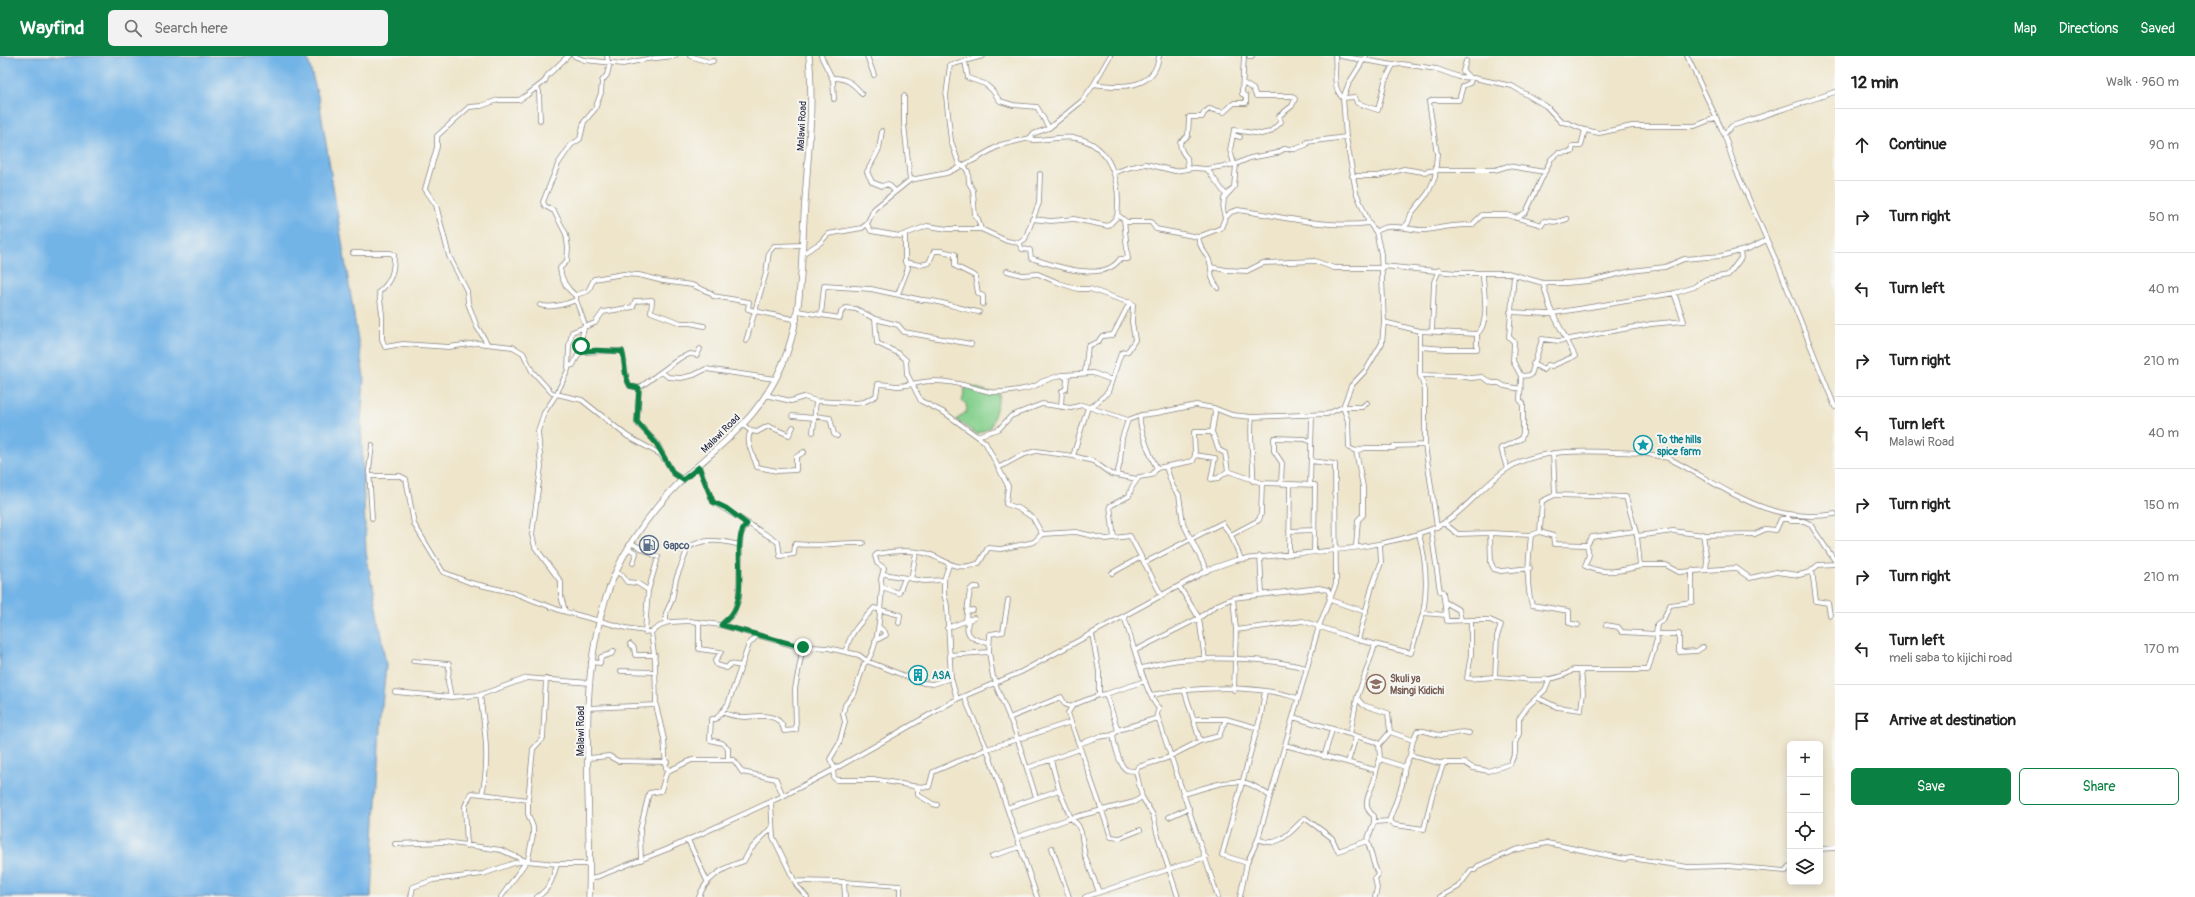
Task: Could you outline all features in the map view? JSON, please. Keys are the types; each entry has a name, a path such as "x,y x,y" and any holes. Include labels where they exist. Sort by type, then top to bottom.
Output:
{"main road":[{"name":"Malawi Road","path":"589,897 588,708 591,662 598,621 616,572 630,546 654,511 683,480 699,467 742,424 765,395 775,379 786,355 798,312 811,118 812,83 809,56"}],"street":[{"path":"487,343 477,327 468,303 467,291 449,256 436,205 425,189 437,147 437,136 439,132 469,107 481,106 498,100 519,100 537,88 568,56"},
{"path":"574,56 609,63 623,64 647,59 675,56"},
{"path":"582,352 581,340 585,326 576,298 567,287 560,273 560,268 567,261 568,248 566,234 554,211 545,206 543,202 558,164 571,145 580,139 584,122 595,109 602,93 602,81 607,75 609,63 606,56"},
{"path":"690,56 709,62 713,61"},
{"path":"821,56 833,80 834,99"},
{"path":"867,56 874,75"},
{"path":"960,166 951,141 946,87 950,65 983,56"},
{"path":"1030,138 1033,134 1049,128 1082,101 1094,84 1110,56"},
{"path":"1094,84 1121,87 1143,82 1152,76 1159,56"},
{"path":"1188,169 1187,158 1181,153 1180,142 1188,136 1189,117 1202,117 1206,110 1209,109 1224,112 1234,103 1246,103 1246,96 1242,94 1242,91 1247,56"},
{"path":"1335,56 1336,80 1339,94 1343,98"},
{"path":"1340,56 1365,58 1393,65 1402,64 1437,68 1455,76 1471,79 1474,78 1518,88 1546,106 1561,122 1568,122 1585,130 1599,133 1632,126 1694,126 1715,118"},
{"path":"1687,56 1715,118 1724,134 1738,175 1767,240 1835,407"},
{"path":"1365,58 1349,83 1343,98 1346,137 1352,165 1352,176 1356,192 1369,223 1376,232 1383,267 1384,322 1382,343 1366,370 1351,386 1343,407 1348,421 1349,448 1356,451 1366,448 1394,448 1394,446 1426,445"},
{"path":"965,61 968,78 985,84 992,90 1000,101 1014,105 1037,107 1049,128"},
{"path":"1466,61 1463,71 1471,79"},
{"path":"1343,98 1355,97 1357,103 1378,110 1385,81 1393,65"},
{"path":"833,80 834,78 842,78 855,83 862,94"},
{"path":"1404,227 1408,223 1411,214 1422,202 1432,184 1436,170 1437,154 1429,102 1432,100 1459,100 1463,86 1470,83 1471,79"},
{"path":"1226,218 1223,210 1226,195 1234,187 1235,164 1230,150 1233,135 1236,129 1261,134 1270,132 1280,122 1279,116 1292,106 1294,100 1292,96 1256,96 1253,89 1243,83"},
{"path":"537,88 539,91 540,120"},
{"path":"1724,134 1732,126 1835,92"},
{"path":"904,96 904,124 910,180"},
{"path":"882,130 879,149 867,172 872,182 882,186 888,184 895,191"},
{"path":"1516,218 1526,212 1545,172 1556,154 1572,152 1573,146 1581,146 1585,130"},
{"path":"1233,135 1240,137"},
{"path":"1114,174 1127,168 1146,164 1175,171 1207,169 1235,164 1250,158 1277,153 1284,149 1299,148 1306,145 1307,142 1346,137"},
{"path":"802,254 820,243 828,234 860,229 867,224 874,209 910,180 947,173 1000,145 1030,138 1039,140 1076,138 1086,141 1100,150 1111,164 1118,184 1118,215 1114,222 1108,226 1074,219 1051,221 1032,219"},
{"path":"960,166 965,167 968,172 973,190 975,216 978,219 981,229"},
{"path":"1352,176 1378,176 1404,169 1423,172 1436,170 1495,170 1508,166 1545,172"},
{"path":"1207,169 1226,195"},
{"path":"867,224 873,232 893,235 905,234 927,226 948,229 981,229 1006,241 1019,243 1025,239 1039,203 1040,174"},
{"path":"1118,215 1127,222 1151,222 1156,229 1198,237 1221,228 1231,212 1238,210 1328,224 1355,225 1369,223"},
{"path":"1376,232 1379,229 1404,227 1427,230 1447,225 1472,225 1482,215 1507,215 1542,225 1544,221 1557,222 1567,218"},
{"path":"1019,243 1022,248 1030,250 1031,258 1062,268 1087,271 1105,270 1117,264 1120,259 1128,259 1124,220"},
{"path":"898,294 908,268 905,262 905,234"},
{"path":"1198,237 1202,252 1209,260 1209,272 1218,288"},
{"path":"1210,267 1226,270 1246,270 1263,263 1315,260 1334,268 1383,267 1483,274 1508,273 1514,276 1543,283 1589,281 1631,271 1665,267 1684,259 1721,256 1740,251 1767,240"},
{"path":"746,341 766,273 769,252 774,246 803,245"},
{"path":"905,262 925,265 929,263 934,251 954,254 955,266 975,276 978,293 983,296 983,304"},
{"path":"1510,312 1553,313 1674,293 1694,287 1706,279 1728,275 1741,258 1740,251"},
{"path":"353,253 391,253 394,255 392,278 380,292 382,339 385,347 403,344 449,347 473,343 487,343 513,348 523,353 534,374 552,393 582,400 627,436 660,454 669,465"},
{"path":"1432,332 1434,282 1439,270"},
{"path":"1007,271 1022,275 1038,274 1059,283 1078,289 1090,289 1133,304 1132,322 1135,340 1128,351 1121,353 1108,392 1093,406 1088,407"},
{"path":"540,305 548,306 576,298 586,293 594,279 622,274 692,285 711,293 713,296 749,302 748,309 797,320"},
{"path":"1384,322 1432,332 1477,334 1482,330 1484,314 1483,274"},
{"path":"1507,469 1502,448 1521,439 1523,432 1521,376 1513,360 1514,342 1509,337 1514,276"},
{"path":"1533,364 1544,370 1548,365 1552,366 1575,356 1553,313 1546,296 1543,283"},
{"path":"821,315 824,286 871,289 979,312"},
{"path":"1521,376 1531,375 1533,364 1542,339 1567,340 1651,324 1684,321 1674,293"},
{"path":"564,611 560,596 561,582 534,547 532,535 541,467 538,431 544,413 556,393 569,366 569,346 572,332 595,323 603,312 634,307 635,301 645,299 652,300 651,312 681,323 704,326"},
{"path":"1085,372 1088,346 1098,342 1102,336 1113,335 1130,302"},
{"path":"798,312 840,318 841,312 846,308 856,309 875,319 898,325 904,332 971,344"},
{"path":"875,319 877,343 898,353 906,360 907,374 921,401 945,413 984,442 1008,486 1006,504 1020,509 1032,518 1042,534"},
{"path":"1420,330 1420,375 1425,390 1426,445 1437,527"},
{"path":"1420,347 1477,349 1477,334"},
{"path":"569,366 573,365 578,355 582,352 591,350 610,352 622,351 626,367 625,377 630,386 639,388 685,355 697,354 700,349"},
{"path":"662,372 668,377 681,378 694,375 706,369 775,379"},
{"path":"765,395 791,401 804,397 816,400 864,402 876,396 878,384 897,386 938,381 961,383 999,392 1030,388 1039,385 1041,382 1061,375 1085,372 1112,380"},
{"path":"1061,375 1068,380 1066,389 1062,391 1061,407"},
{"path":"1420,375 1459,376 1471,378 1482,377 1492,383 1499,383 1504,386 1521,389"},
{"path":"639,388 637,422 656,443 673,473 683,480"},
{"path":"813,432 816,400"},
{"path":"977,436 998,429 1011,416 1042,404 1071,408 1082,405 1128,420 1141,414 1157,413 1196,405 1214,408 1232,415 1252,417 1312,416 1327,414 1343,407 1362,407 1367,403"},
{"path":"1072,456 1088,407"},
{"path":"1214,408 1215,413 1212,432 1219,450 1225,453 1228,471"},
{"path":"1141,414 1140,425 1150,455 1157,468"},
{"path":"792,416 830,418 834,434 837,436"},
{"path":"1310,485 1312,416"},
{"path":"742,424 751,431 757,432 768,426 789,435 798,417"},
{"path":"1252,417 1250,450 1254,463 1253,481"},
{"path":"1117,474 1120,462 1122,438 1128,420"},
{"path":"751,431 748,435 748,442 757,467 777,471 796,470 796,457 804,452"},
{"path":"998,468 1022,455 1036,451 1072,456 1093,461 1111,474 1137,479 1152,475 1157,468 1193,461 1195,455 1194,432 1212,432"},
{"path":"1281,484 1282,463 1274,451 1274,438 1305,439 1311,442"},
{"path":"372,445 369,470 372,518"},
{"path":"1356,451 1362,487 1363,515 1358,520 1356,546"},
{"path":"1553,453 1555,495"},
{"path":"590,880 688,840 783,796 834,770 957,699 1021,672 1207,571 1241,559 1336,550 1356,546 1380,544 1402,540 1431,530 1444,523 1507,469 1542,454 1626,453 1655,455 1678,464 1747,502 1768,510 1786,515 1804,516 1835,514"},
{"path":"1195,455 1215,458 1211,479 1218,478 1228,471"},
{"path":"1240,897 1247,863 1258,839 1306,668 1329,596 1336,584 1335,464 1311,461"},
{"path":"699,467 713,502 726,508 747,524 778,542 780,556 794,554 795,544 833,545 842,542 862,543"},
{"path":"1166,467 1178,495 1182,519 1190,539 1207,571"},
{"path":"1228,471 1239,474 1253,481 1315,485 1313,530 1314,552"},
{"path":"370,476 400,476 406,479 414,524 443,572 471,583 511,592 564,611 645,632 651,632 666,622 686,620 721,625 803,647 828,648 859,655 867,661 923,684 933,684 950,678"},
{"path":"1114,538 1110,506 1129,496 1137,479"},
{"path":"1231,535 1259,520 1261,514 1262,482"},
{"path":"1289,554 1290,484"},
{"path":"1540,532 1542,501 1555,495 1624,495 1630,507 1636,533 1640,565"},
{"path":"1786,515 1788,519"},
{"path":"1835,561 1810,524 1788,519 1780,519 1776,530 1766,529 1755,534 1703,534 1673,531 1592,537 1587,545 1589,554 1586,566 1595,571 1610,572 1640,565 1666,565 1679,572 1736,568 1750,578 1776,572 1799,575 1812,570 1818,565 1835,564"},
{"path":"1144,563 1222,522 1231,535 1241,559"},
{"path":"1444,523 1458,534 1490,533 1531,535 1540,532 1553,536 1554,544 1587,545"},
{"path":"721,625 733,614 739,598 741,534 747,524"},
{"path":"1289,531 1313,530"},
{"path":"1431,530 1440,591 1443,592 1447,621 1490,620 1501,625 1497,636 1495,677"},
{"path":"1071,722 987,749 932,772 929,787 913,786 879,780 837,780 834,778 834,770 830,759 839,744 845,722 843,714 845,705 855,692 864,664 867,661 879,627 882,587 881,580 884,574 884,568 877,564 875,556 877,554 924,553 949,565 957,567 975,565 988,548 1001,549 1034,542 1042,534 1076,532 1098,538 1130,536 1162,596"},
{"path":"1490,533 1491,564 1494,569 1500,571 1530,568"},
{"path":"1236,630 1303,621 1358,640 1411,653 1423,613 1426,584 1422,547 1418,534"},
{"path":"1703,534 1707,562 1706,570"},
{"path":"1531,535 1530,598 1532,605 1569,611 1570,623 1578,625"},
{"path":"666,622 666,613 672,600 676,579 687,551 691,546 712,541 728,542 740,545"},
{"path":"1358,640 1381,563 1380,544"},
{"path":"630,546 658,559 648,590 645,632"},
{"path":"630,546 636,553 633,564"},
{"path":"667,547 687,551"},
{"path":"911,579 916,553"},
{"path":"1260,556 1262,594"},
{"path":"1112,573 1141,557"},
{"path":"949,565 944,580 950,678 957,699"},
{"path":"1470,620 1471,654 1468,678 1495,677 1549,680 1566,676 1574,670 1648,670 1657,639 1657,624 1663,620 1670,605 1692,602 1692,570"},
{"path":"1812,570 1816,601 1828,603 1830,615"},
{"path":"616,572 622,575 627,582 637,583 648,590"},
{"path":"884,574 924,581 944,580"},
{"path":"882,587 899,593 905,578"},
{"path":"1179,586 1199,618 1205,660"},
{"path":"978,587 973,587 970,590 966,611 967,625 971,638 974,641 989,642"},
{"path":"1136,650 1199,618 1217,605 1233,598 1319,588 1328,590 1329,596 1333,601 1366,612"},
{"path":"1233,598 1236,630 1234,690"},
{"path":"1008,600 1003,632 990,634 989,652 993,676 1027,768 1036,797"},
{"path":"1445,602 1459,610 1461,620"},
{"path":"846,652 848,640 874,608 900,615 899,623"},
{"path":"966,611 973,610"},
{"path":"1423,613 1446,616"},
{"path":"1124,616 1145,681 1159,708 1156,714 1206,857 1218,897"},
{"path":"947,628 967,619 974,618"},
{"path":"699,622 699,648 721,652 719,658 715,661 717,665 727,668 730,664 742,666"},
{"path":"1606,626 1618,627 1622,632 1679,634 1679,652 1697,652 1703,648"},
{"path":"875,641 886,635 885,632 879,627"},
{"path":"651,632 655,656 656,705 664,739 667,762 666,768 670,770"},
{"path":"1092,634 1099,672 1099,695"},
{"path":"728,760 728,748 722,743 710,740 711,719 716,719 732,696 749,644 758,635"},
{"path":"630,644 634,648 635,655 655,656"},
{"path":"1350,734 1358,698 1375,645"},
{"path":"722,712 738,716 771,716 781,723 784,731 796,730 795,689 803,647"},
{"path":"591,662 600,663 602,657 614,651"},
{"path":"949,655 989,652"},
{"path":"1142,668 1180,660 1269,660 1306,668"},
{"path":"413,661 449,664 448,682 451,696"},
{"path":"1538,698 1557,707 1581,710 1583,693 1581,670"},
{"path":"621,671 655,672"},
{"path":"395,692 451,696 480,695 527,678 590,683"},
{"path":"501,897 526,861 533,835 533,827 528,814 528,800 533,749 543,738 546,679"},
{"path":"1410,755 1439,763 1465,763 1473,768 1488,771 1510,764 1515,753 1515,743 1519,734 1519,719 1528,706 1545,690 1549,680"},
{"path":"1140,830 1120,838 1111,837 1100,809 1068,713 1070,707 1099,695 1145,681"},
{"path":"1151,695 1184,689 1234,690 1279,692 1297,698"},
{"path":"1184,689 1200,741"},
{"path":"1247,863 1222,855 1258,728 1265,691"},
{"path":"1106,694 1118,730"},
{"path":"480,695 488,746 486,777 482,794"},
{"path":"964,697 987,749 1037,897"},
{"path":"1009,718 1061,697 1065,704 1070,707"},
{"path":"1358,698 1363,705 1388,713 1390,732 1379,745 1380,759 1375,770 1374,780 1367,798 1367,807 1369,812 1374,816 1374,822 1367,841 1373,855 1374,867 1378,874 1375,879 1377,888 1375,897"},
{"path":"588,708 656,705"},
{"path":"1293,717 1376,742 1379,745"},
{"path":"1027,768 1051,760 1098,737 1113,735 1118,730 1158,718"},
{"path":"1194,719 1226,720 1258,728"},
{"path":"1136,771 1138,767 1171,756 1200,741 1220,736 1226,720"},
{"path":"1324,756 1332,730"},
{"path":"1389,821 1402,785 1405,767 1417,731 1423,730 1440,736 1457,731 1469,733"},
{"path":"1390,732 1413,740"},
{"path":"1113,735 1114,745 1124,768 1128,771 1136,771"},
{"path":"1348,762 1356,737"},
{"path":"1285,746 1375,770"},
{"path":"588,758 609,756 618,761 667,762"},
{"path":"1380,759 1405,767"},
{"path":"641,860 640,830 649,793 661,791 666,774 670,770 692,760 734,760 742,772 776,779 783,796"},
{"path":"1051,760 1059,790 1071,818 1078,825 1081,832 1084,856 1099,892"},
{"path":"1374,822 1389,821 1395,825 1424,829 1432,796 1444,762"},
{"path":"1136,771 1142,796 1153,815 1157,833 1178,897"},
{"path":"1184,794 1223,784 1242,782 1257,788 1270,796"},
{"path":"913,786 918,789 918,795 937,805"},
{"path":"1007,808 1059,790"},
{"path":"467,846 465,806 471,793 528,800"},
{"path":"1017,837 1100,809 1134,802 1142,796"},
{"path":"771,802 773,822 771,828 772,837 797,886 807,897"},
{"path":"1169,817 1189,808"},
{"path":"1258,839 1272,843 1281,842 1305,818 1332,838 1338,851 1367,841"},
{"path":"699,897 707,881 716,876 725,867 744,861 750,850 771,828"},
{"path":"688,840 707,881"},
{"path":"395,844 445,842 501,850 526,861"},
{"path":"1440,897 1458,887 1471,870 1475,870 1478,866 1515,850 1547,843 1625,859 1631,858 1688,867 1728,866 1786,871 1787,870"},
{"path":"992,856 1020,847"},
{"path":"1052,848 1069,897"},
{"path":"1823,850 1835,848"},
{"path":"1086,897 1169,868 1206,857"},
{"path":"411,897 413,887 433,880 483,874 514,863 526,861 557,864 589,864"},
{"path":"538,897 544,893 552,882 557,864"},
{"path":"795,881 844,882 900,886 900,897"},
{"path":"844,882 845,897"}],"green space":[{"path":"966,385 1000,395 991,427 977,434 956,420 967,411 966,404 962,402"}],"water":[{"path":"0,56 307,56 319,100 364,377 361,423 366,552 386,665 380,726 371,897 0,897"}],"place":[{"name":"To the hills spice farm","path":"1643,445"},
{"name":"Gapco","path":"649,545"},
{"name":"ASA","path":"918,675"},
{"name":"Skuli ya Msingi Kidichi","path":"1376,684"}],"route":[{"path":"581,346 582,352 591,350 610,352 622,351 626,367 624,372 625,377 630,386 639,388 637,422 656,443 673,473 683,480 699,467 713,502 726,508 747,524 741,534 739,598 733,614 721,625 803,647"}]}
